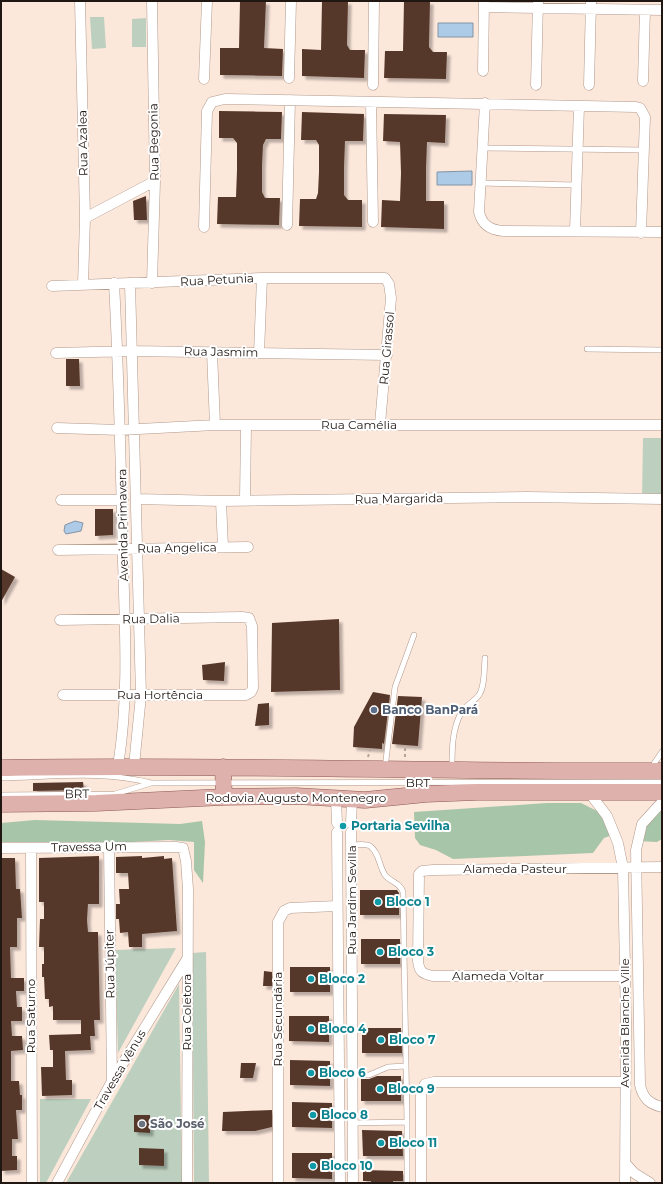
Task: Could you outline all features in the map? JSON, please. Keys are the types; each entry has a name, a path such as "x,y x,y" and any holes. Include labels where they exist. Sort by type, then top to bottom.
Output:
{"main road":[{"name":"Rodovia Augusto Montenegro","path":"1,768 126,766 296,796 344,799 476,792 662,792"},
{"name":"Rodovia Augusto Montenegro","path":"1,804 96,803 223,782 385,770 656,771"}],"street":[{"name":"Rua Azalea","path":"80,1 85,218 83,285"},
{"name":"Rua Begonia","path":"152,1 155,181 152,283"},
{"path":"204,79 207,1"},
{"path":"289,78 291,1"},
{"path":"374,1 374,85"},
{"path":"483,71 484,4 591,5 662,10"},
{"path":"536,85 538,5"},
{"path":"589,85 591,5"},
{"path":"643,81 645,10"},
{"path":"204,227 206,120 208,106 217,100 225,99 627,106 640,108 645,117 641,233"},
{"path":"287,225 290,100"},
{"path":"371,102 373,222"},
{"path":"485,103 479,212 483,223 490,229 502,231 662,232"},
{"path":"575,231 579,106"},
{"path":"85,218 155,181"},
{"name":"Rua Petunia","path":"52,286 262,278 381,276"},
{"name":"Rua Girassol","path":"380,424 387,355 390,289 387,279 381,276"},
{"path":"259,353 262,278"},
{"name":"Avenida Primavera","path":"114,283 123,500 125,620 124,733 126,766"},
{"name":"Avenida Primavera","path":"126,766 141,694 130,283"},
{"name":"Rua Jasmim","path":"56,353 132,351 387,355"},
{"path":"212,352 215,425"},
{"name":"Rua Camélia","path":"57,428 134,430 215,425 380,424 662,425"},
{"path":"244,500 246,425"},
{"name":"Rua Margarida","path":"136,500 221,501 527,497 662,498"},
{"path":"61,500 123,500"},
{"path":"221,501 223,547"},
{"name":"Rua Angelica","path":"58,550 248,547"},
{"name":"Rua Dalia","path":"60,620 249,618 252,626 253,688"},
{"name":"Rua Hortência","path":"63,695 246,695 251,692 253,688"},
{"name":"Avenida Blanche Ville","path":"588,791 607,816 620,850 623,868 626,1022 626,1183"},
{"name":"Rua Jardim Sevilla","path":"344,799 351,828 353,1183"},
{"name":"Rua Jardim Sevilla","path":"340,1183 337,833 344,799"},
{"name":"Avenida Blanche Ville","path":"662,802 642,824 636,850 640,1085 642,1092 649,1103 662,1107"},
{"path":"337,833 340,846 351,845"},
{"name":"Travessa Um","path":"1,848 176,846"},
{"name":"Rua Coletora","path":"176,846 183,848 186,861 187,1183"},
{"name":"Rua Júpiter","path":"109,847 112,1081"},
{"name":"Rua Saturno","path":"31,848 32,1183"},
{"path":"620,850 636,850"},
{"name":"Alameda Pasteur","path":"418,924 418,879 422,870 662,868"},
{"name":"Rua Secundária","path":"278,1183 278,922 284,911 290,908 337,906"},
{"name":"Alameda Voltar","path":"418,924 418,967 422,973 427,975 625,976"},
{"name":"Travessa Vênus","path":"57,1183 112,1081 187,959"},
{"path":"626,1022 640,1022"},
{"path":"421,1183 421,1092 425,1084 625,1082"},
{"path":"340,1099 353,1099"},
{"path":"626,1164 634,1174 650,1183"}],"lane":[{"path":"482,148 644,150"},
{"path":"480,183 576,185"},
{"path":"587,349 662,350"},
{"path":"385,770 395,687 414,635"},
{"path":"452,771 452,745 456,723 462,710 479,695 482,686 485,658"},
{"path":"656,771 662,752"},
{"name":"BRT","path":"1,778 113,776 150,783 662,782"},
{"name":"BRT","path":"1,795 115,794 150,783"},
{"path":"351,845 366,844 372,848 384,873 398,884 402,892 407,1183"},
{"path":"353,1075 369,1075 388,1067 405,1066"},
{"path":"353,1123 407,1122"}],"green space":[{"path":"90,17 104,17 106,48 92,49"},
{"path":"146,18 146,47 132,47 132,19"},
{"path":"643,438 662,438 662,498 642,498"},
{"path":"547,803 581,803 607,816 615,834 604,838 593,853 453,859 436,850 420,845 415,838 414,812"},
{"path":"662,803 662,839 657,842 637,841 642,824"},
{"path":"35,820 180,824 202,821 205,842 203,883 194,870 194,842 169,840 132,842 1,842 1,823"},
{"path":"176,948 118,1053 115,950"},
{"path":"206,952 209,1183 194,1183 192,953"},
{"path":"179,984 182,1183 66,1183"},
{"path":"40,1099 91,1099 46,1183 40,1183"}],"water":[{"path":"438,23 473,23 473,37 438,37"},
{"path":"472,171 472,185 437,185 437,172"},
{"path":"75,521 83,523 81,531 66,534 64,531 65,525"}],"building":[{"path":"240,1 266,1 264,48 283,49 282,76 220,75 220,48 239,48"},
{"path":"322,1 348,1 347,45 350,50 365,50 364,78 302,76 302,49 321,50"},
{"path":"404,1 430,1 429,47 433,52 447,52 446,79 384,78 385,51 403,51"},
{"path":"219,111 282,112 281,139 266,139 263,145 262,166 262,192 265,198 280,198 279,225 217,224 218,197 236,197 237,170 237,143 233,138 219,138"},
{"path":"302,112 364,114 363,141 345,141 344,168 344,195 348,200 362,200 362,227 299,226 300,199 316,199 318,193 319,172 319,145 316,140 301,140"},
{"path":"384,114 446,115 445,143 427,142 426,169 426,201 444,201 444,229 381,227 382,200 400,201 401,173 400,142 383,141"},
{"path":"146,196 147,220 134,220 133,201"},
{"path":"66,359 79,359 80,386 66,386"},
{"path":"95,509 113,509 113,535 95,536"},
{"path":"1,569 15,577 1,602"},
{"path":"339,619 340,690 271,692 272,623"},
{"path":"225,662 224,681 203,680 202,665"},
{"name":"Banco BanPará","path":"373,692 390,695 384,744 382,743 382,749 353,747 354,727"},
{"path":"398,696 422,697 418,746 392,744"},
{"path":"269,703 269,725 255,726 258,704"},
{"path":"83,782 84,790 33,791 33,783"},
{"path":"99,856 99,904 88,904 87,920 88,932 98,932 100,1020 94,1020 95,1036 90,1036 91,1050 65,1051 66,1080 72,1080 72,1095 42,1096 41,1067 53,1067 53,1050 50,1050 49,1035 81,1034 81,1020 53,1020 53,1006 49,1007 49,999 45,999 44,977 42,977 44,947 39,947 40,919 44,919 44,902 39,902 39,858"},
{"path":"142,856 142,858 164,856 164,859 172,858 177,931 142,934 142,947 129,947 128,932 120,933 119,919 116,919 116,904 120,904 119,889 129,889 128,873 116,873 116,857"},
{"path":"1,858 15,858 16,889 20,889 22,918 17,918 17,947 10,947 11,978 24,978 24,991 16,991 17,1007 22,1007 22,1021 11,1021 12,1036 22,1036 23,1050 11,1051 11,1081 19,1081 20,1095 22,1095 22,1110 16,1110 18,1139 12,1139 12,1156 17,1156 17,1170 1,1171"},
{"name":"Bloco 1","path":"360,890 397,890 399,893 399,915 360,915"},
{"name":"Bloco 3","path":"361,939 400,939 400,964 361,964"},
{"name":"Bloco 2","path":"290,967 330,967 330,992 290,992"},
{"path":"264,971 272,972 272,986 263,986"},
{"name":"Bloco 4","path":"289,1016 329,1016 329,1042 289,1041"},
{"name":"Bloco 7","path":"362,1028 401,1028 402,1053 362,1053"},
{"name":"Bloco 6","path":"290,1060 330,1061 330,1086 290,1085"},
{"path":"241,1063 256,1063 253,1078 240,1078"},
{"name":"Bloco 9","path":"377,1076 401,1076 401,1101 361,1101 361,1079 369,1079"},
{"name":"Bloco 8","path":"292,1102 332,1103 332,1128 292,1127"},
{"path":"272,1110 272,1127 255,1131 222,1131 223,1112"},
{"name":"São José","path":"134,1115 150,1115 150,1133 134,1132"},
{"name":"Bloco 11","path":"362,1130 402,1131 403,1156 363,1156"},
{"path":"139,1148 164,1149 164,1166 139,1165"},
{"name":"Bloco 10","path":"292,1153 332,1153 332,1179 292,1178"},
{"path":"363,1170 403,1171 403,1181 393,1181 393,1183 371,1183 371,1181 363,1181"}],"place":[{"name":"Banco BanPará","path":"374,710"},
{"name":"Portaria Sevilha","path":"343,826"},
{"name":"Bloco 1","path":"378,902"},
{"name":"Bloco 3","path":"380,952"},
{"name":"Bloco 2","path":"311,979"},
{"name":"Bloco 4","path":"311,1029"},
{"name":"Bloco 7","path":"381,1040"},
{"name":"Bloco 6","path":"311,1073"},
{"name":"Bloco 9","path":"380,1089"},
{"name":"Bloco 8","path":"313,1115"},
{"name":"São José","path":"142,1124"},
{"name":"Bloco 11","path":"381,1143"},
{"name":"Bloco 10","path":"313,1166"}]}
